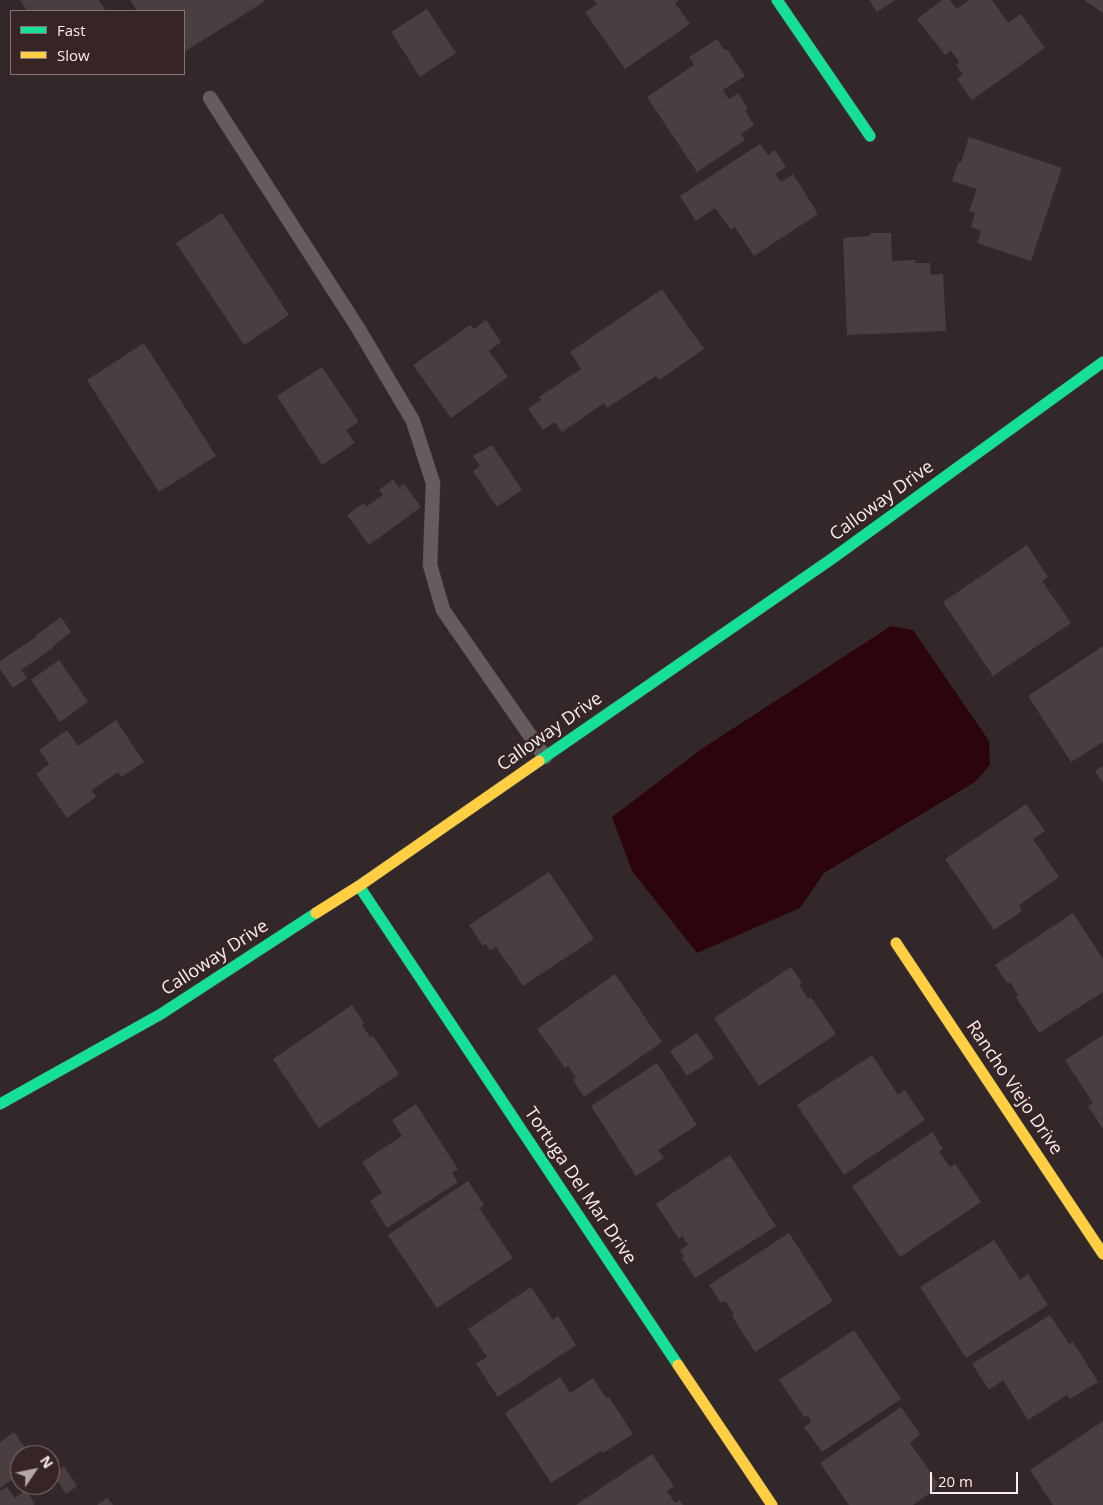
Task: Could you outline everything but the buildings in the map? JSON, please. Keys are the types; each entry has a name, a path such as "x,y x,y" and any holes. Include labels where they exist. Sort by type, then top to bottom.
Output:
{"main road":[{"path":"777,0 870,136"},
{"name":"Calloway Drive","path":"0,1104 160,1014 359,886 833,558 1103,362"},
{"name":"Tortuga Del Mar Drive","path":"359,886 772,1505"},
{"name":"Rancho Viejo Drive","path":"896,943 1103,1254"}],"lane":[{"path":"210,98 358,328 413,420 433,484 430,565 443,610 545,757"}],"shaded area":[{"path":"891,626 913,630 989,741 990,765 975,782 824,873 800,908 697,953 632,871 612,817 703,748"}],"traffic: fast":[{"path":"777,0 870,136"},
{"path":"539,761 833,558 1103,362"},
{"path":"359,886 678,1365"},
{"path":"0,1104 161,1014 316,913"}],"traffic: slow":[{"path":"316,913 359,886 539,761"},
{"path":"896,943 1103,1254"},
{"path":"678,1365 772,1505"}]}
